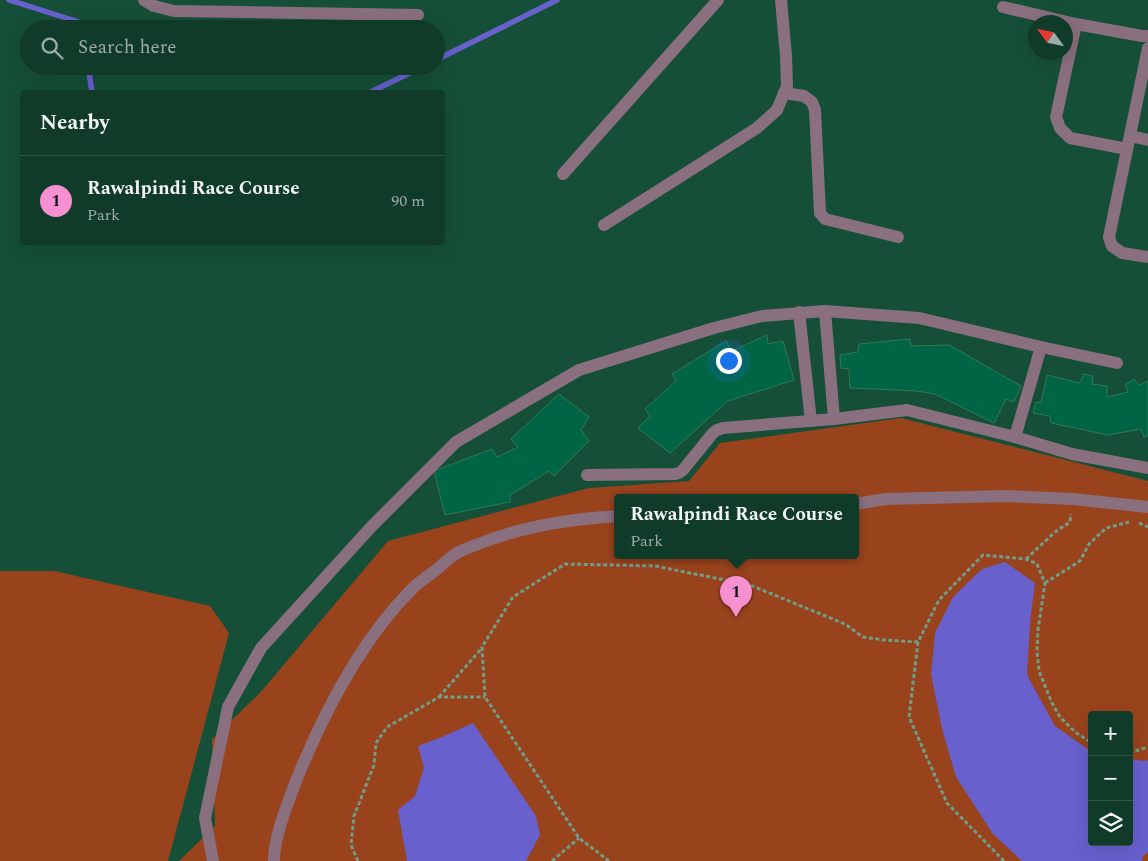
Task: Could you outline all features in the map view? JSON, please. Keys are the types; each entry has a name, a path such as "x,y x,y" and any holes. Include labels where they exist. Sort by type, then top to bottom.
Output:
{"street":[{"path":"144,0 154,6 174,11 418,14"},
{"path":"563,174 718,0"},
{"path":"604,225 757,128 776,110 787,86 781,0"},
{"path":"1003,7 1076,24 1148,36"},
{"path":"1076,24 1056,117 1060,128 1070,138 1127,149"},
{"path":"1148,48 1109,237 1112,246 1122,253 1148,257"},
{"path":"784,93 804,96 812,102 815,110 820,213 825,219 898,237"},
{"path":"1130,136 1148,140"},
{"path":"825,311 834,419"},
{"path":"213,861 205,818 228,708 261,648 372,526 456,442 579,370 742,320 762,316 825,311 919,318 1116,363"},
{"path":"799,312 811,421"},
{"path":"1015,437 1041,347"},
{"path":"587,475 679,473 713,433 723,428 834,419 907,410 1015,437 1072,454 1148,468"},
{"path":"859,503 886,499 1007,496 1073,499 1148,507"},
{"path":"274,861 274,851 289,799 308,752 331,705 357,660 381,625 413,588 457,553 496,537 530,527 581,518 614,516"}],"path":[{"path":"1026,558 1055,532 1070,522 1073,499"},
{"path":"1045,583 1080,560 1089,544 1106,528 1132,521"},
{"path":"1004,861 947,803 909,717 918,642 939,600 984,556 1026,558 1037,564 1045,583 1038,637 1039,671 1060,717 1075,732 1088,741"},
{"path":"358,861 351,845 354,816 374,765 376,743 387,727 439,697 482,647 513,597 565,564 655,566 750,586 845,624 863,637 918,642"},
{"path":"482,647 486,697 579,838 609,861"},
{"path":"439,697 486,697"},
{"path":"1133,752 1148,747"},
{"path":"552,861 579,838"}],"shaded area":[{"path":"901,418 1148,481 1148,861 179,861 215,826 212,739 260,693 388,541 589,488 689,481 720,443"},
{"path":"1005,562 1035,583 1030,623 1027,675 1055,726 1088,749 1088,846 1133,846 1133,760 1148,760 1148,852 1143,856 1142,861 1022,861 993,834 956,777 942,729 931,674 935,633 953,597 982,569"},
{"path":"0,571 54,571 210,606 229,633 168,861 0,861"},
{"path":"473,723 536,816 540,835 526,861 407,861 398,810 415,796 424,768 418,746"}],"building":[{"path":"767,335 768,344 783,341 794,380 728,401 670,453 638,428 650,416 645,409 676,381 672,374 726,341 732,351"},
{"path":"910,339 911,346 949,345 1021,386 1014,402 1006,399 994,423 935,394 917,391 850,388 849,369 841,368 840,355 858,352 859,344"},
{"path":"1084,374 1093,376 1092,384 1107,386 1107,397 1128,392 1125,385 1134,379 1139,385 1148,381 1148,435 1144,437 1141,429 1108,435 1051,423 1050,416 1033,413 1036,402 1041,403 1047,375 1080,383"},
{"path":"559,394 589,417 581,430 589,441 554,476 549,471 510,495 510,502 445,515 434,471 492,449 497,457 518,447 511,439"}],"waterway":[{"path":"9,0 72,20"},
{"path":"445,56 557,0"},
{"path":"89,75 92,90"},
{"path":"375,90 406,75"}],"place":[{"name":"Rawalpindi Race Course","path":"736,617"}]}
